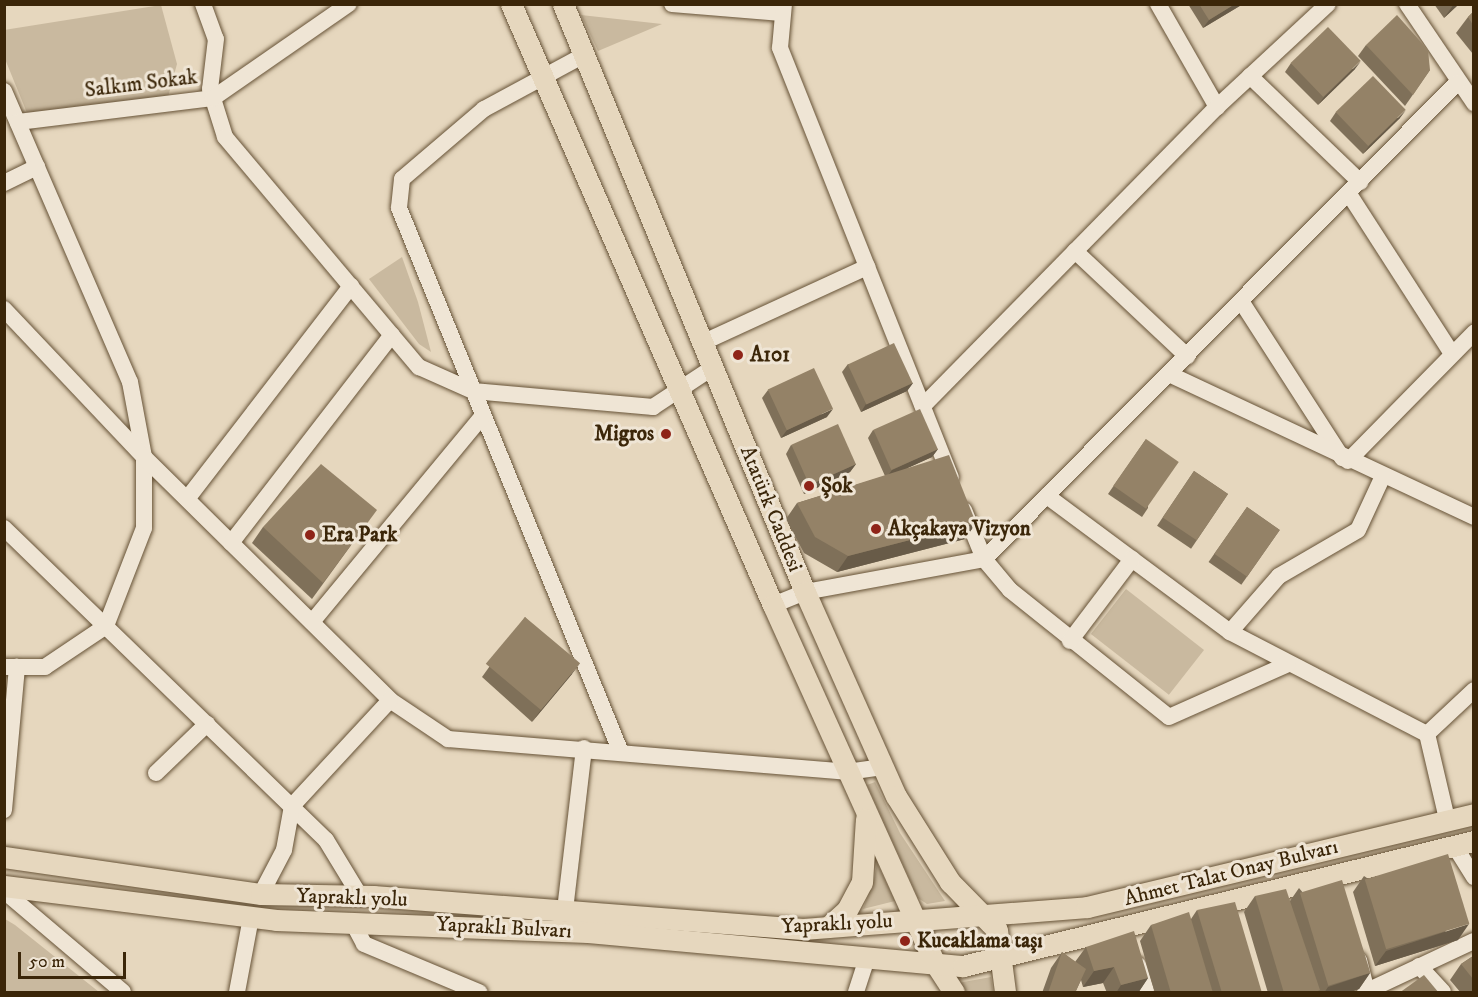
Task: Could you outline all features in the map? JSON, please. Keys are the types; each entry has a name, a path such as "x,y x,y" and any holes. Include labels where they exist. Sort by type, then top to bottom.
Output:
{"main road":[{"name":"Atatürk Caddesi","path":"511,4 544,73 676,387 772,605 936,966 954,993"},
{"name":"Atatürk Caddesi","path":"562,4 805,592 883,767 932,859 997,930 1005,993"},
{"path":"828,927 847,910 862,882 865,809"},
{"name":"Ahmet Talat Onay Bulvarı","path":"987,917 1109,902 1473,814"},
{"name":"Ahmet Talat Onay Bulvarı","path":"1002,956 1463,843"},
{"name":"Yapraklı yolu","path":"4,857 261,894 360,896 828,927 917,920"},
{"name":"Yapraklı Bulvarı","path":"4,886 251,917 359,925 588,932 936,966 963,966 1002,956"},
{"path":"359,925 360,896"},
{"path":"917,920 987,917"}],"street":[{"path":"203,4 216,39 213,98 225,137 420,367 473,391 653,407 676,387 712,368"},
{"name":"Salkım Sokak","path":"18,122 213,98 349,4"},
{"path":"672,4 783,9 780,48 984,559 1010,590 1070,641 1169,717 1288,664"},
{"path":"1158,4 1217,107"},
{"path":"923,406 1217,107 1328,4"},
{"path":"1407,4 1473,103"},
{"path":"584,55 544,73 484,110 402,179 399,208 620,750"},
{"path":"1250,76 1355,188 1452,354"},
{"path":"772,605 805,592 984,559 1458,82"},
{"path":"4,810 11,667 45,667 106,626 144,528 144,457 130,382 18,122 6,100"},
{"path":"4,183 37,167"},
{"path":"1076,251 1187,356"},
{"path":"702,343 867,267"},
{"path":"187,499 351,286"},
{"path":"1241,302 1345,460"},
{"path":"4,309 144,457 390,700 448,739 620,750 848,772 883,767"},
{"path":"1345,460 1473,333"},
{"path":"231,543 392,335"},
{"path":"1169,374 1382,478 1473,517"},
{"path":"312,622 483,415"},
{"path":"1230,632 1279,576 1358,530 1382,478"},
{"path":"1047,496 1230,632 1427,734"},
{"path":"4,528 292,806 345,865 360,896"},
{"path":"1070,641 1132,559"},
{"path":"1427,734 1473,690"},
{"path":"261,894 284,850 292,806 390,700"},
{"path":"156,773 207,724"},
{"path":"1427,734 1447,819"},
{"path":"565,910 584,748"},
{"path":"1463,843 1473,877"},
{"path":"1334,873 1340,894"},
{"path":"4,891 123,993"},
{"path":"1227,899 1233,920"},
{"path":"237,993 251,917"},
{"path":"1126,924 1146,993"},
{"path":"359,925 364,944 470,991"},
{"path":"1352,938 1366,992 1473,941"},
{"path":"856,993 867,958"},
{"path":"1419,966 1443,993"}],"shaded area":[{"path":"161,5 177,64 168,97 27,113 5,59 4,30"},
{"path":"581,15 662,24 598,51"},
{"path":"402,257 418,302 431,352 419,344 369,279"},
{"path":"1126,589 1204,650 1169,695 1091,634"},
{"path":"875,782 900,833 945,901 927,904 918,898 867,785"},
{"path":"877,863 895,901 863,909 874,880"},
{"path":"5,919 15,925 99,992 5,992"},
{"path":"991,977 993,992 964,992 958,983"}],"building":[{"path":"1199,4 1235,4 1209,20"},
{"path":"1473,12 1473,25 1468,17"},
{"path":"1397,15 1428,50 1430,70 1413,95 1366,45"},
{"path":"1328,27 1361,61 1323,97 1291,63"},
{"path":"1373,76 1406,110 1368,146 1336,112"},
{"path":"894,343 913,383 866,404 848,365"},
{"path":"814,368 833,409 787,430 768,390"},
{"path":"920,409 938,449 891,470 873,430"},
{"path":"838,424 856,464 809,485 791,445"},
{"path":"1146,439 1179,462 1146,509 1113,486"},
{"name":"Akçakaya Vizyon","path":"949,455 976,523 848,556 815,537 797,503"},
{"name":"Era Park","path":"321,464 377,510 323,583 263,527"},
{"path":"1194,471 1228,494 1197,540 1163,517"},
{"path":"1247,507 1280,530 1247,577 1214,554"},
{"path":"525,617 580,663 541,710 486,664"},
{"path":"1448,854 1469,924 1386,949 1365,879"},
{"path":"1342,880 1370,973 1328,986 1300,893"},
{"path":"1286,889 1320,990 1313,993 1284,993 1255,896"},
{"path":"1235,902 1262,993 1222,993 1197,910"},
{"path":"1189,912 1213,993 1171,993 1151,925"},
{"path":"1134,931 1148,978 1121,985 1114,967 1094,971 1086,947"},
{"path":"1062,952 1086,969 1075,993 1048,993"},
{"path":"1473,956 1473,979 1461,964"},
{"path":"1424,975 1439,993 1399,993"}],"place":[{"name":"A101","path":"738,355"},
{"name":"Migros","path":"666,434"},
{"name":"Şok","path":"809,486"},
{"name":"Akçakaya Vizyon","path":"876,529"},
{"name":"Era Park","path":"310,535"},
{"name":"Kucaklama taşı","path":"905,941"}]}
